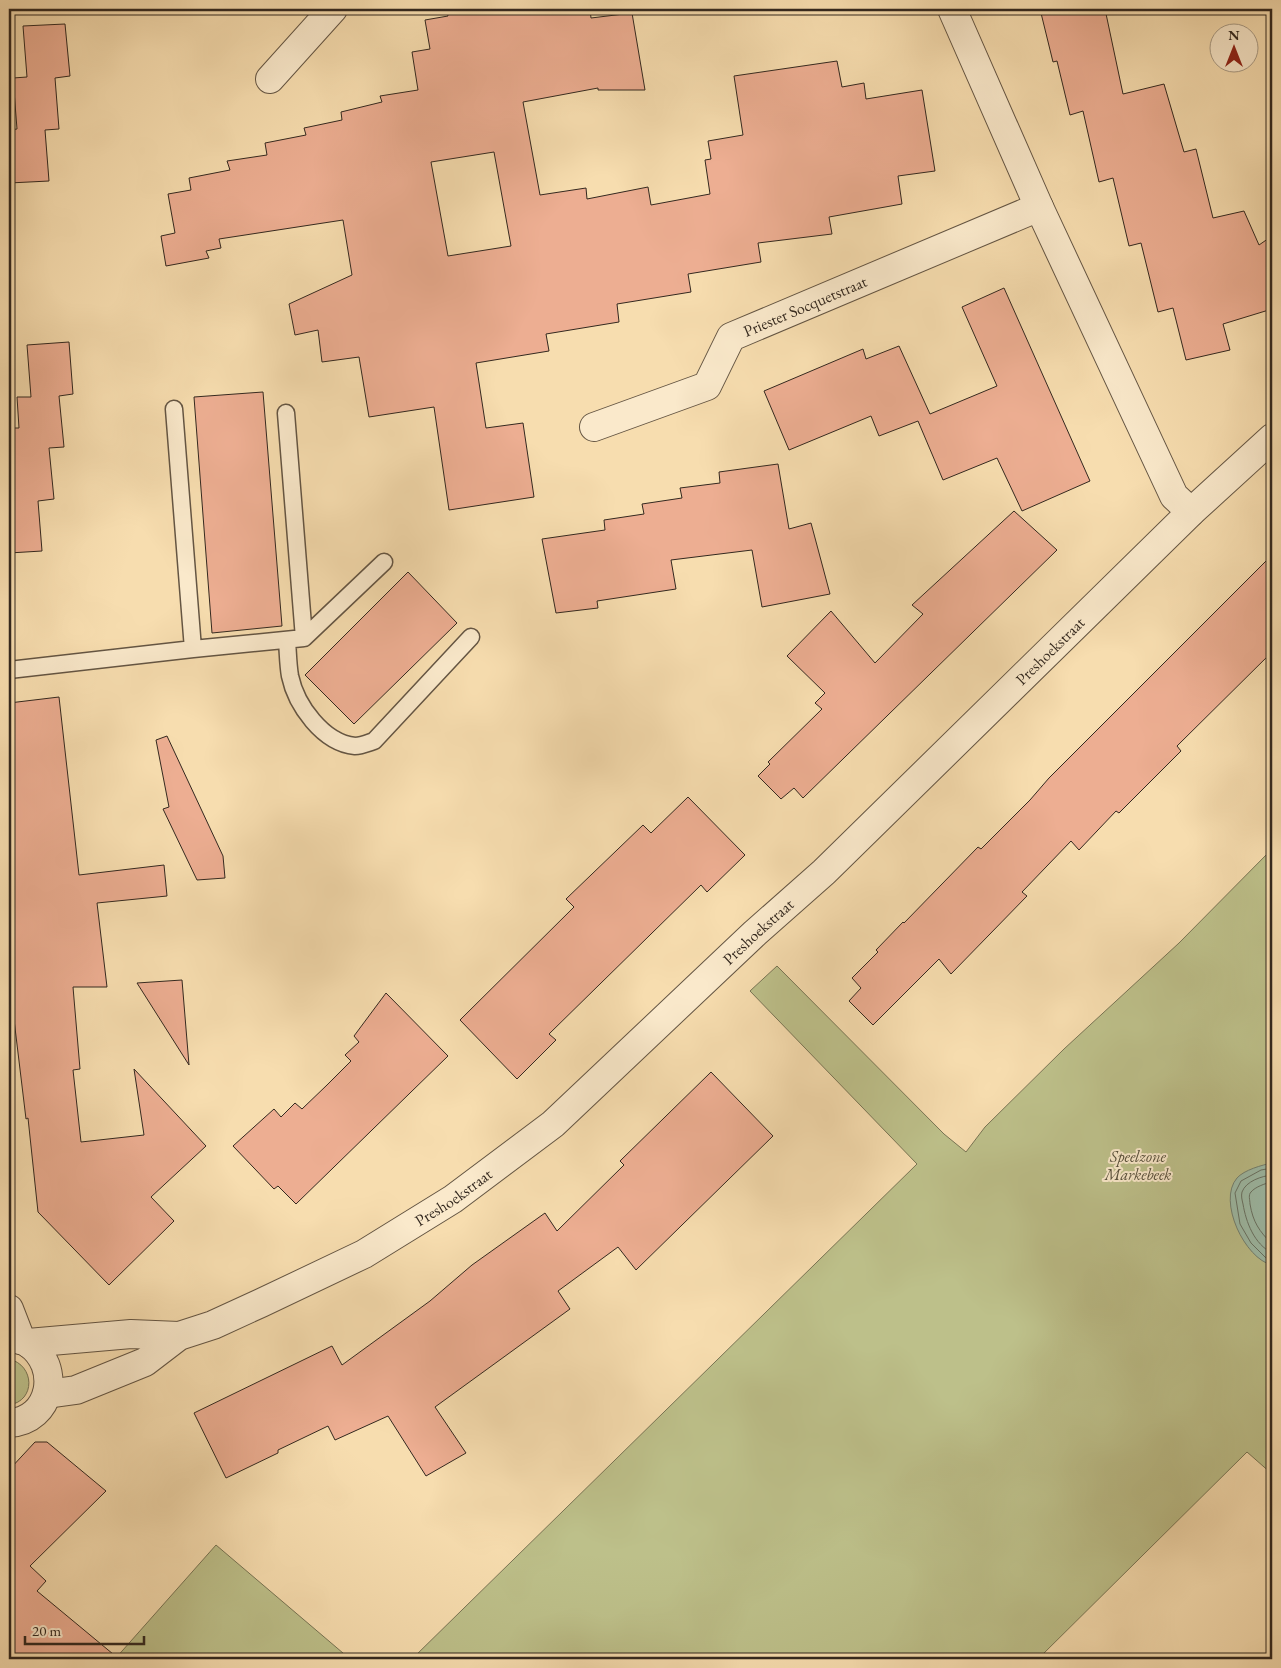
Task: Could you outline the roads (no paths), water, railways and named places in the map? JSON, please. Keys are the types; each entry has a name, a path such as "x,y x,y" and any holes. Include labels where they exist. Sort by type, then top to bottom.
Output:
{"street":[{"path":"270,79 333,9"},
{"path":"952,9 1039,207 1174,496 1191,512"},
{"name":"Priester Socquetstraat","path":"594,427 707,386 731,337 1039,207"},
{"name":"Preshoekstraat","path":"47,1394 76,1390 145,1362 179,1336 214,1324 253,1307 364,1254 454,1199 553,1124 755,933 824,872 1191,512 1272,438"},
{"path":"9,1309 19,1340 42,1356 49,1374 47,1394 40,1407 29,1417 11,1426"},
{"name":"Preshoekstraat","path":"19,1340 131,1334 179,1336"}],"lane":[{"path":"174,409 193,649"},
{"path":"286,413 304,638"},
{"path":"9,670 304,638 384,562"},
{"path":"287,641 290,676 297,698 309,717 333,738 356,746 374,741 471,637"}],"water":[{"path":"1272,1163 1272,1265 1252,1252 1244,1241 1232,1214 1230,1200 1232,1188 1240,1175 1253,1168"}],"park label":[{"name":"Speelzone Markebeek","path":"1138,1165"}]}
